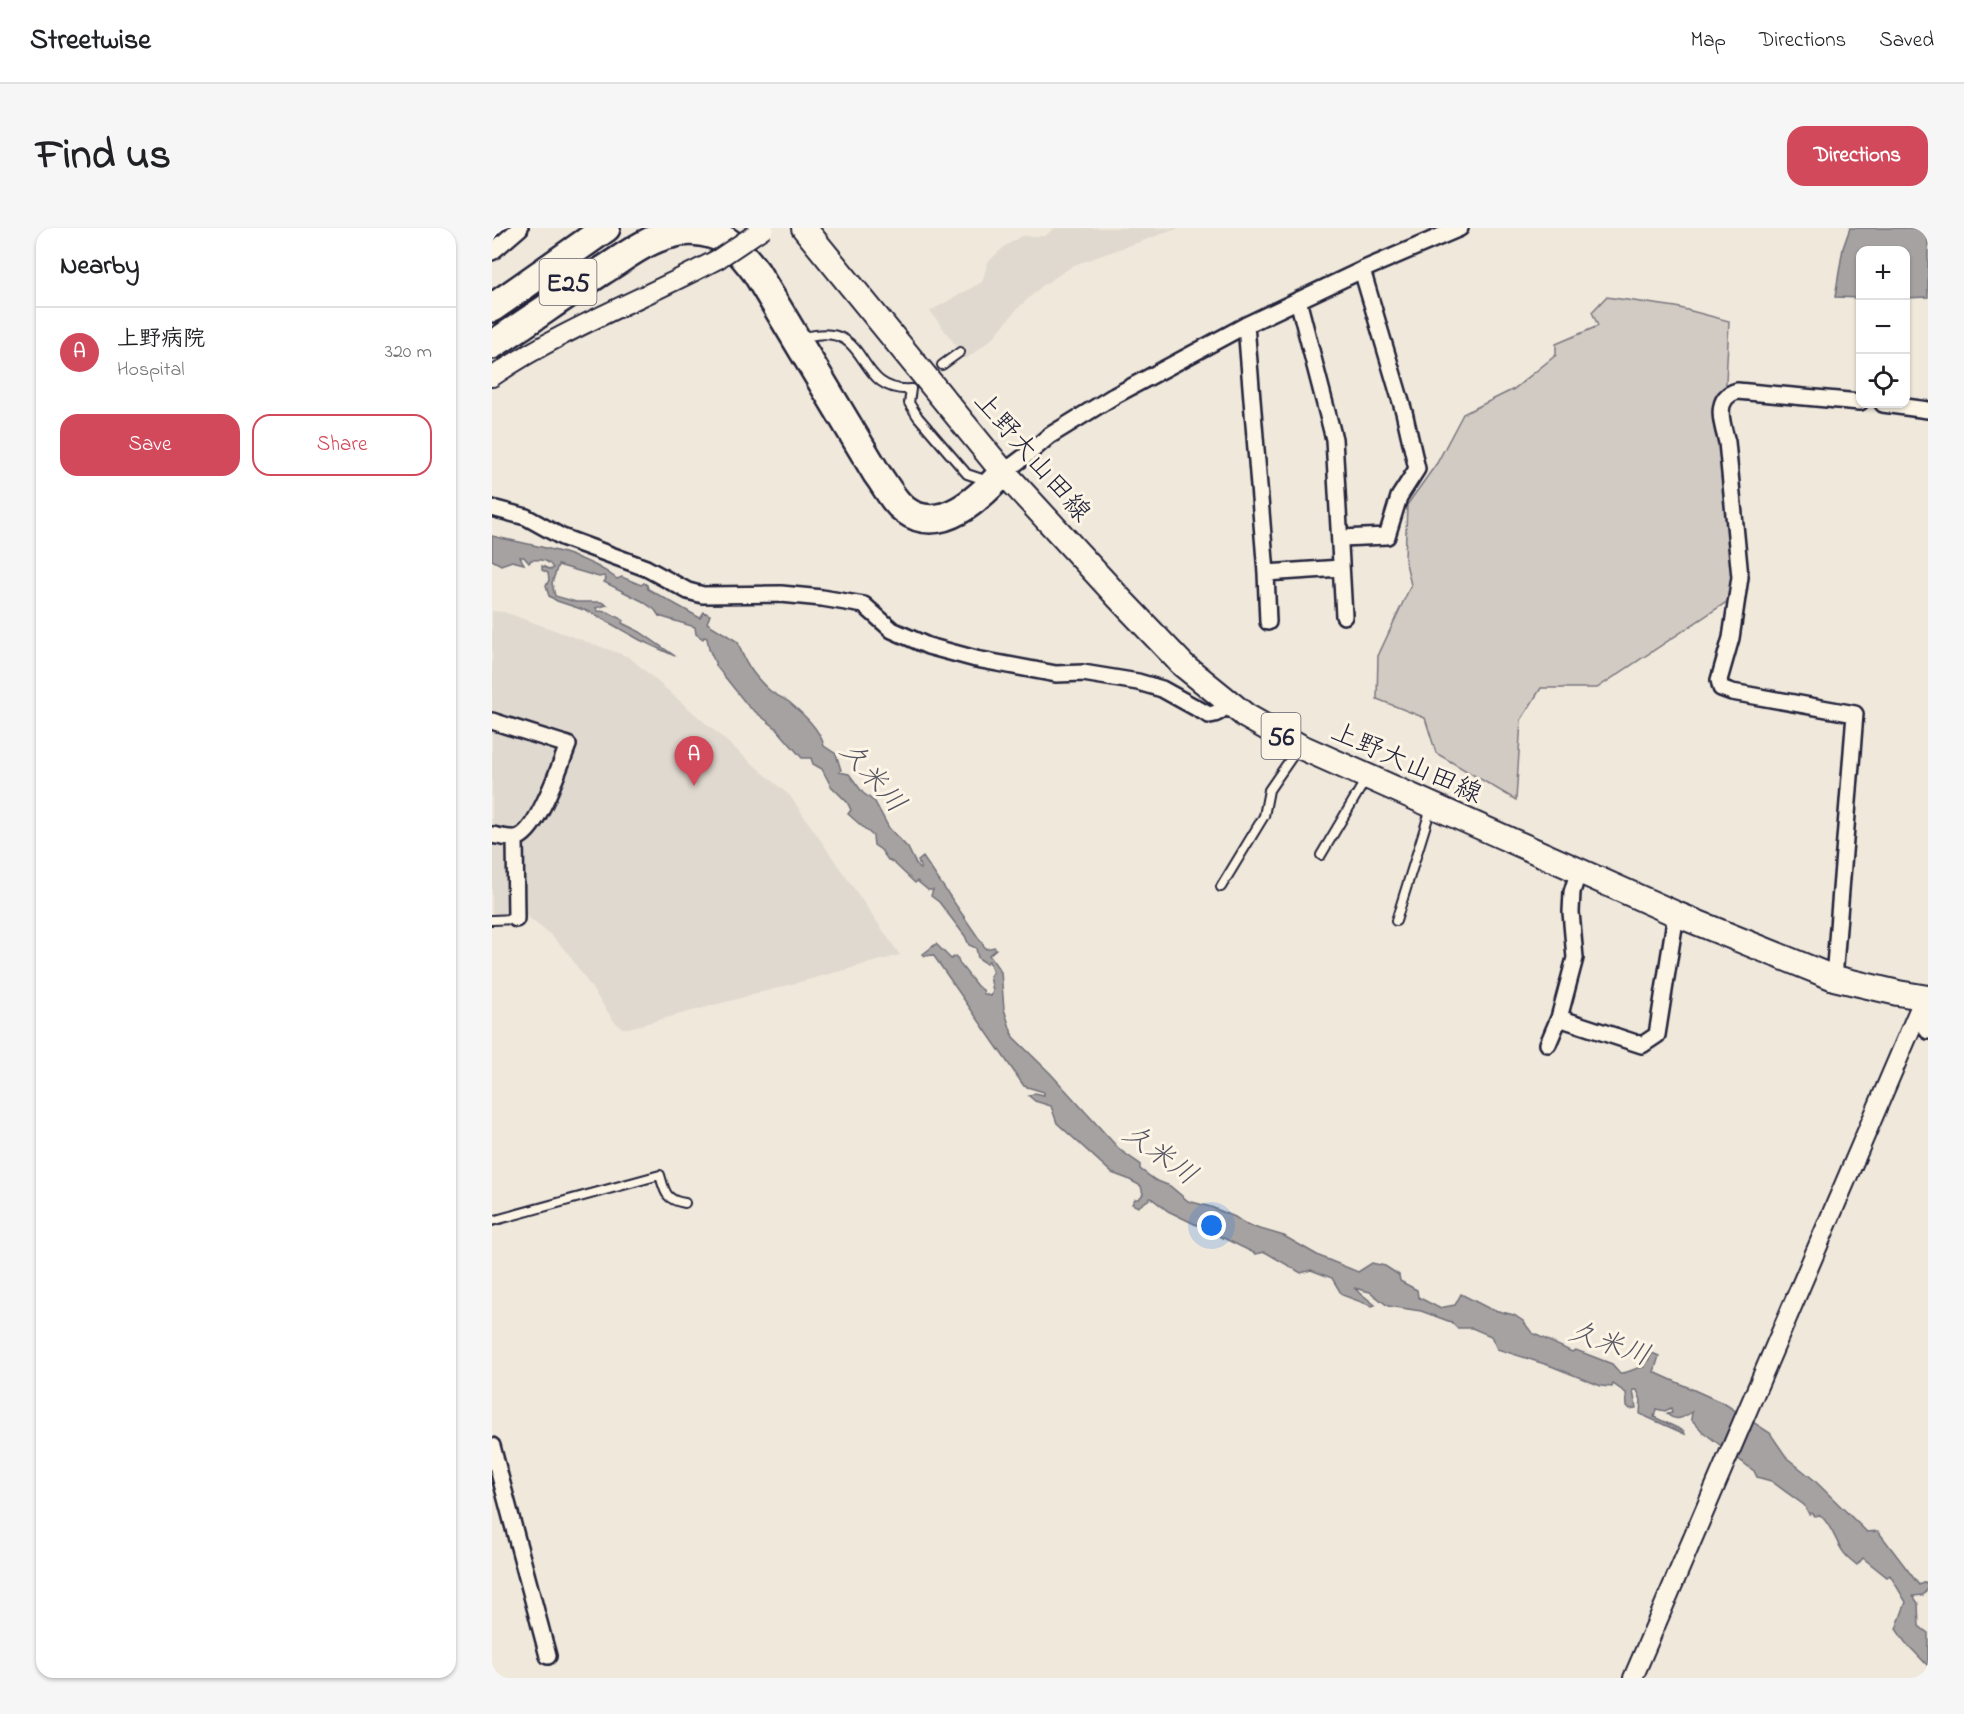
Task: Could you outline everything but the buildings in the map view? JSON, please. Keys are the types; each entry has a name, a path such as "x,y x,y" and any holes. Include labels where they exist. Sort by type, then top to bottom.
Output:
{"highway":[{"path":"492,291 576,228"},
{"name":"E25","path":"492,308 606,228"},
{"name":"E25","path":"492,335 642,228"},
{"path":"751,228 766,265 894,476 910,496 926,502 937,502 957,495 995,473"},
{"path":"492,345 619,260 654,240 674,231 703,232 729,242 756,272 877,474 904,510 920,518 941,518 951,514 981,496 995,473"}],"main road":[{"name":"上野大山田線","path":"804,228 995,473 1175,657 1246,716 1299,746 1676,914 1834,978 1926,998"}],"street":[{"path":"492,252 520,228"},
{"path":"492,377 512,363 556,339 718,259 764,228"},
{"path":"995,473 1028,454 1049,436 1114,396 1246,325 1362,270 1460,228"},
{"path":"1341,538 1387,536 1399,497 1417,469 1404,412 1362,270"},
{"path":"1298,300 1334,439 1344,616"},
{"path":"1246,325 1268,622"},
{"path":"1834,978 1855,714 1732,692 1721,688 1719,680 1731,638 1740,577 1727,442 1721,420 1721,406 1730,393 1737,391 1856,402"},
{"path":"1910,408 1928,410"},
{"path":"492,508 526,517 562,537 646,568 688,591 703,595 782,594 864,605 892,630 938,649 976,659 1056,674 1083,673 1138,682 1162,689 1209,715 1216,714 1228,702"},
{"path":"1266,573 1341,568"},
{"path":"492,721 568,745 537,816 527,833 515,838 492,835"},
{"path":"515,838 516,919"},
{"path":"1548,1044 1559,1018 1575,958 1570,912 1572,892 1579,870"},
{"path":"1559,1018 1642,1045 1657,1035 1676,914"},
{"path":"1926,998 1925,1023 1928,1031"},
{"path":"1633,1678 1834,1206 1926,998"},
{"path":"492,1446 548,1656"}],"lane":[{"path":"809,336 834,333 845,339 853,345 873,376 882,383 897,388 911,389 909,403 918,417 967,474 995,473"},
{"path":"942,365 960,352"},
{"path":"1221,887 1264,816 1269,790 1299,746"},
{"path":"1321,855 1367,777"},
{"path":"1396,921 1432,806"},
{"path":"492,920 516,919"},
{"path":"492,1221 660,1175 665,1193 673,1201 685,1203"}],"shaded area":[{"path":"1055,228 1179,228 1074,265 1042,286 1017,309 993,338 966,359 930,311 982,282 988,262 1004,247 1021,236 1045,236"},
{"path":"1850,228 1928,228 1928,297 1910,298 1910,246 1856,246 1856,298 1835,297 1843,248"},
{"path":"1606,297 1676,307 1729,321 1723,443 1734,597 1597,688 1541,688 1521,720 1516,800 1436,753 1425,718 1377,699 1378,656 1411,585 1405,559 1407,505 1437,463 1463,414 1514,389 1556,355 1556,344 1598,326 1592,312"},
{"path":"492,536 558,551 589,562 617,579 622,577 641,585 644,583 648,589 700,618 704,612 710,615 707,623 738,642 746,661 758,679 770,691 789,702 810,722 824,746 836,754 841,770 839,772 849,774 863,793 875,802 889,828 908,848 918,868 921,869 918,861 923,857 986,949 994,947 996,949 989,955 1001,972 1004,1009 1013,1037 1050,1073 1120,1150 1140,1164 1140,1169 1155,1180 1170,1186 1188,1201 1211,1207 1247,1225 1284,1236 1319,1256 1358,1272 1372,1263 1385,1266 1399,1275 1400,1281 1417,1290 1418,1297 1439,1308 1455,1305 1461,1294 1490,1309 1514,1315 1523,1321 1532,1333 1572,1352 1576,1350 1612,1364 1620,1373 1645,1367 1652,1353 1659,1356 1654,1372 1725,1404 1770,1433 1787,1458 1813,1479 1867,1532 1878,1531 1919,1585 1925,1582 1928,1585 1923,1595 1913,1596 1918,1603 1919,1626 1928,1633 1928,1666 1896,1629 1906,1602 1890,1575 1887,1577 1863,1558 1857,1565 1843,1552 1820,1515 1809,1514 1804,1505 1771,1481 1757,1477 1754,1471 1703,1432 1691,1419 1692,1412 1676,1418 1667,1414 1672,1413 1671,1408 1665,1411 1656,1409 1654,1417 1684,1431 1685,1434 1640,1414 1641,1400 1637,1390 1633,1390 1636,1408 1630,1409 1627,1406 1626,1393 1613,1384 1612,1387 1601,1386 1551,1366 1497,1349 1491,1336 1472,1328 1457,1328 1451,1322 1421,1311 1388,1306 1370,1292 1354,1288 1375,1305 1372,1306 1342,1295 1332,1278 1311,1270 1301,1273 1265,1252 1256,1254 1168,1211 1151,1198 1138,1207 1132,1204 1143,1194 1141,1186 1112,1173 1057,1123 1051,1106 1035,1101 1029,1096 1035,1093 1044,1095 1044,1092 1024,1086 933,955 923,954 936,944 951,959 955,956 984,994 991,996 993,991 990,976 993,972 989,961 986,963 978,958 976,948 969,945 965,936 939,902 931,896 933,890 928,890 917,881 915,883 874,845 873,836 848,814 851,810 847,802 831,786 822,769 813,764 811,758 802,758 776,728 748,706 717,667 707,638 703,639 696,634 695,627 659,616 655,610 642,601 604,582 606,579 604,576 599,577 558,565 552,583 555,596 576,602 601,602 607,605 596,608 598,611 608,612 623,620 622,623 640,632 675,656 640,640 590,612 557,601 549,596 546,586 549,580 548,573 542,570 542,566 551,570 553,568 551,565 541,560 531,560 529,563 524,557 520,557 524,564 512,561 501,565 492,560"},
{"path":"492,611 504,612 629,657 790,796 900,955 622,1028 614,1021 567,952 552,936 523,913 522,839 552,794 577,740 492,717"},
{"path":"492,730 559,749 560,755 530,820 519,829 509,914 492,915"}],"place":[{"name":"上野病院","path":"694,786"}],"water label":[{"name":"久米川","path":"874,776"},
{"name":"久米川","path":"1161,1153"},
{"name":"久米川","path":"1610,1342"}]}
